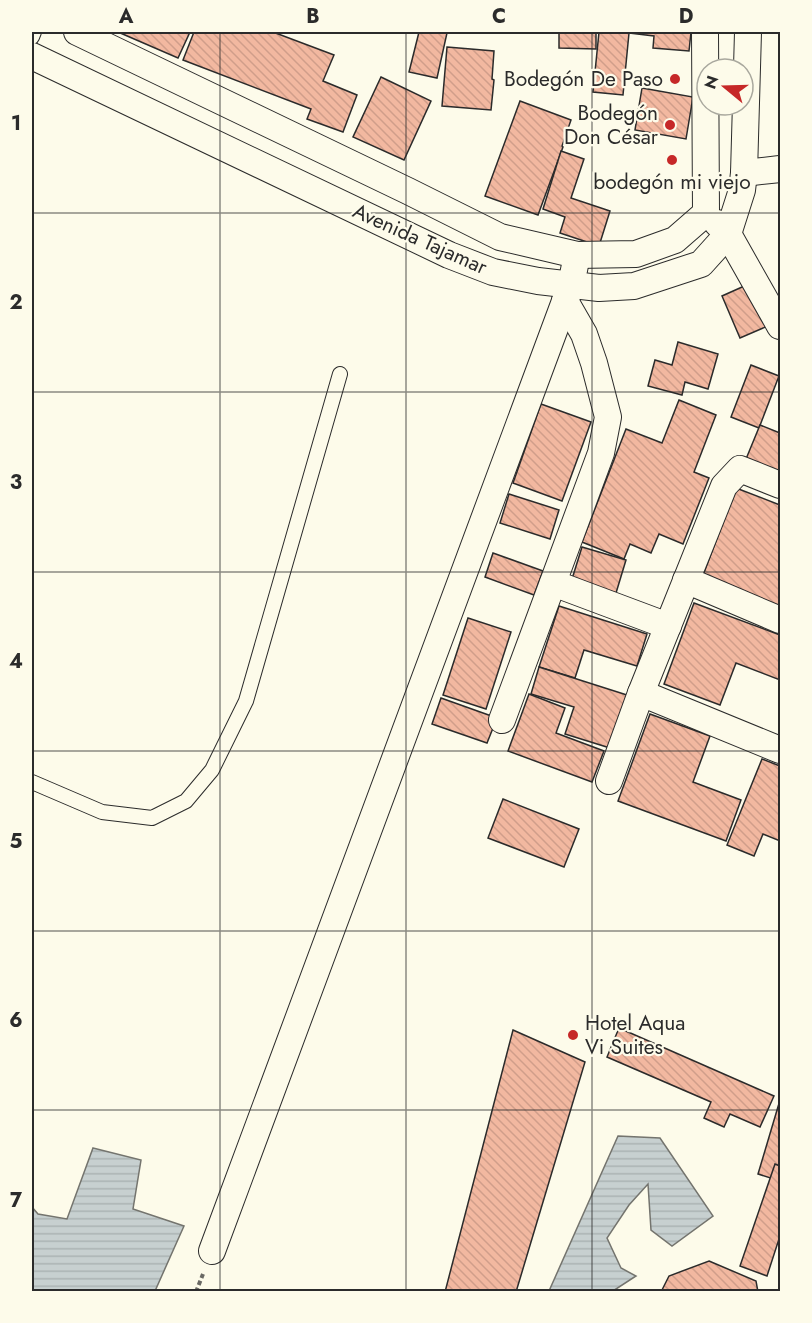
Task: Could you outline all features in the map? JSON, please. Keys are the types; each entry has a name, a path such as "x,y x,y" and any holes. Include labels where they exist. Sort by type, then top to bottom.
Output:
{"street":[{"name":"Avenida Tajamar","path":"77,32 501,237 577,255 636,254 675,240 706,213"},
{"path":"705,32 706,213 728,234 780,326"},
{"name":"Avenida Tajamar","path":"32,56 449,255 493,272 538,281 568,293 634,286 701,264 728,234 742,190 744,172 748,32"},
{"path":"744,172 780,169"},
{"path":"212,1251 568,293 577,255"},
{"path":"502,720 601,453 608,417 594,363 568,293"},
{"path":"609,781 641,693 724,486 740,469 780,485"},
{"path":"686,580 780,620"},
{"path":"553,583 668,626"},
{"path":"641,693 780,750"}],"lane":[{"path":"32,37 34,32"},
{"path":"32,782 102,812 152,818 186,801 212,770 246,701 340,374"}],"shaded area":[{"path":"618,1136 660,1138 713,1216 672,1246 651,1230 648,1184 629,1205 607,1238 621,1268 636,1276 613,1291 549,1291"},
{"path":"93,1148 141,1160 133,1209 184,1226 155,1291 32,1291 32,1207 38,1214 67,1219"}],"building":[{"path":"118,32 190,32 178,58"},
{"path":"194,32 273,32 334,55 323,81 357,95 343,132 307,119 311,109 183,60"},
{"path":"419,32 447,33 437,78 409,72"},
{"path":"559,32 596,32 596,49 559,48"},
{"path":"599,32 691,32 689,51 653,48 654,36 629,33 623,95 593,92"},
{"path":"447,47 494,51 491,110 442,106"},
{"path":"381,77 431,101 404,160 353,137"},
{"path":"642,88 693,97 686,139 635,130"},
{"path":"520,101 571,120 538,215 485,196"},
{"path":"561,151 584,159 571,198 610,211 599,246 560,233 565,217 543,209"},
{"path":"751,283 770,325 740,338 722,296"},
{"path":"678,342 718,354 708,389 685,382 682,395 648,386 655,360 672,365"},
{"path":"751,365 779,376 759,428 731,417"},
{"path":"679,400 716,415 694,472 709,478 683,544 659,534 651,553 630,544 624,559 582,542 626,429 662,443"},
{"path":"541,404 591,422 562,501 513,483"},
{"path":"760,425 780,433 780,472 746,459"},
{"path":"736,488 780,505 780,608 702,578"},
{"path":"509,494 559,510 550,539 500,523"},
{"path":"582,547 626,560 616,593 572,579"},
{"path":"493,553 543,571 534,595 485,577"},
{"path":"694,603 780,635 780,680 736,663 720,705 664,684"},
{"path":"559,606 647,634 637,666 584,650 575,678 539,667"},
{"path":"468,618 511,632 486,709 443,695"},
{"path":"539,667 627,695 610,748 565,734 574,707 531,694"},
{"path":"529,694 565,708 556,733 604,751 592,782 508,751"},
{"path":"441,698 497,718 487,743 432,724"},
{"path":"650,714 710,736 693,782 741,800 726,841 618,801"},
{"path":"762,759 780,766 780,841 763,834 754,856 727,845"},
{"path":"503,799 579,829 564,867 488,838"},
{"path":"619,1028 774,1096 760,1127 730,1114 724,1127 704,1118 711,1102 607,1057"},
{"path":"513,1030 585,1062 516,1292 445,1292"},
{"path":"780,1100 780,1181 758,1174"},
{"path":"775,1164 780,1166 780,1236 767,1276 740,1266"},
{"path":"709,1261 756,1281 758,1292 661,1292 669,1276"}],"place":[{"name":"Bodegón De Paso","path":"675,79"},
{"name":"Bodegón Don César","path":"670,125"},
{"name":"bodegón mi viejo","path":"672,160"},
{"name":"Hotel Aqua Vi Suites","path":"573,1035"}]}
